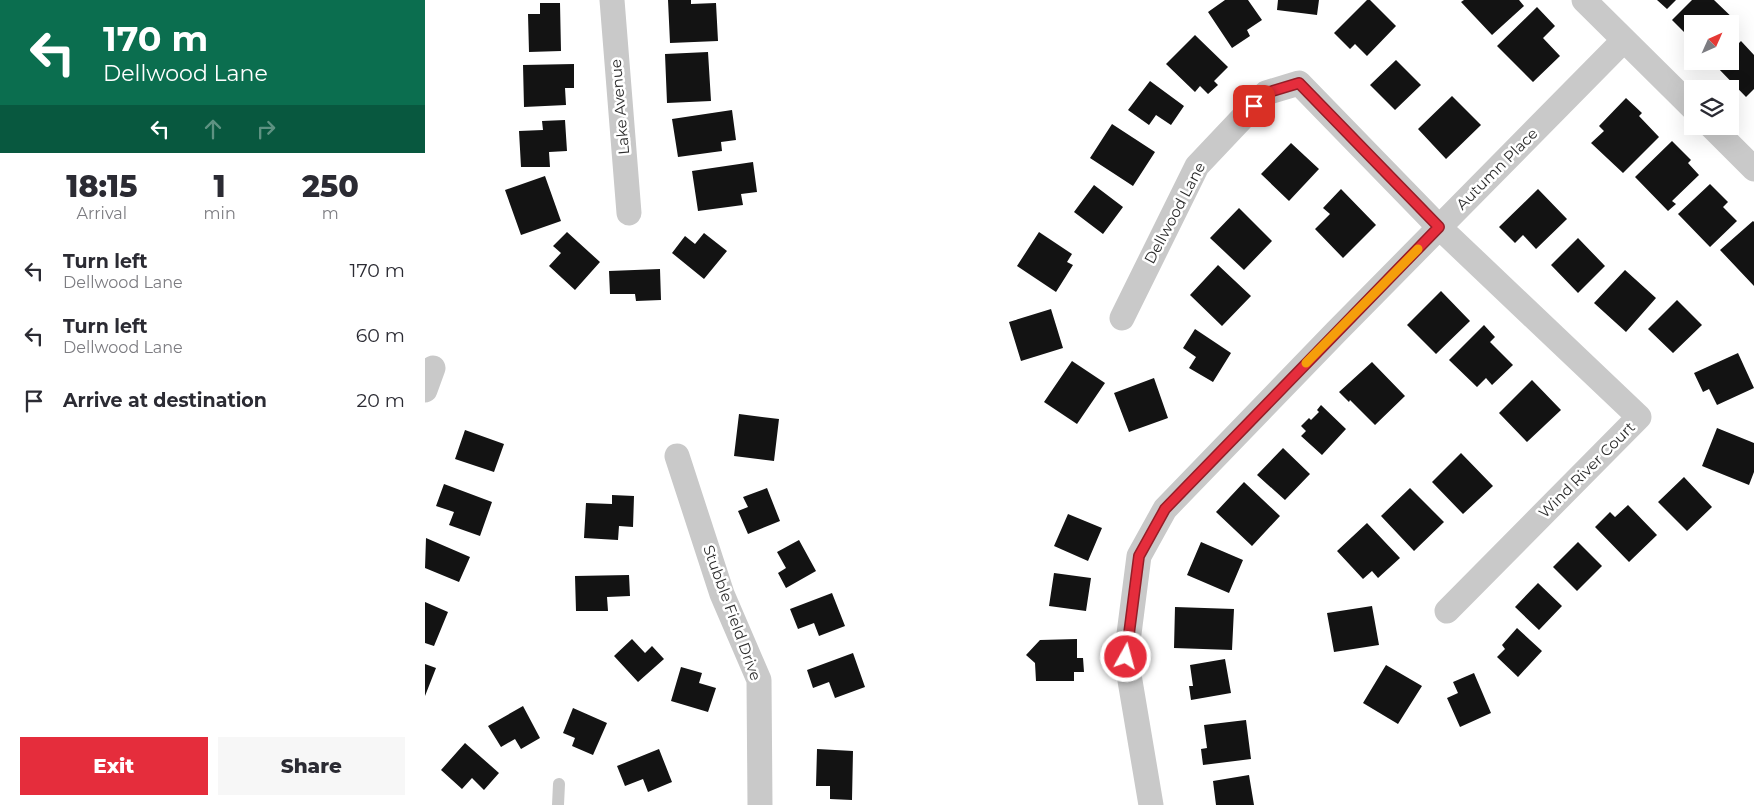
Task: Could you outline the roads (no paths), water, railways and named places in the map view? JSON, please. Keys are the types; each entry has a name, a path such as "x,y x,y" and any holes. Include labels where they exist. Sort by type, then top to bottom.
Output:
{"street":[{"name":"Lake Avenue","path":"612,0 629,213"},
{"path":"1585,0 1684,99"},
{"name":"Autumn Place","path":"1151,805 1126,657 1139,556 1165,509 1624,40"},
{"name":"Dellwood Lane","path":"1122,318 1197,166 1266,93 1299,83 1439,227"},
{"path":"1720,135 1754,169"},
{"name":"Wind River Court","path":"1439,227 1639,417 1447,611"},
{"name":"Stubble Field Drive","path":"677,456 722,594 759,680 760,805"}],"lane":[{"path":"558,805 559,784"}]}
